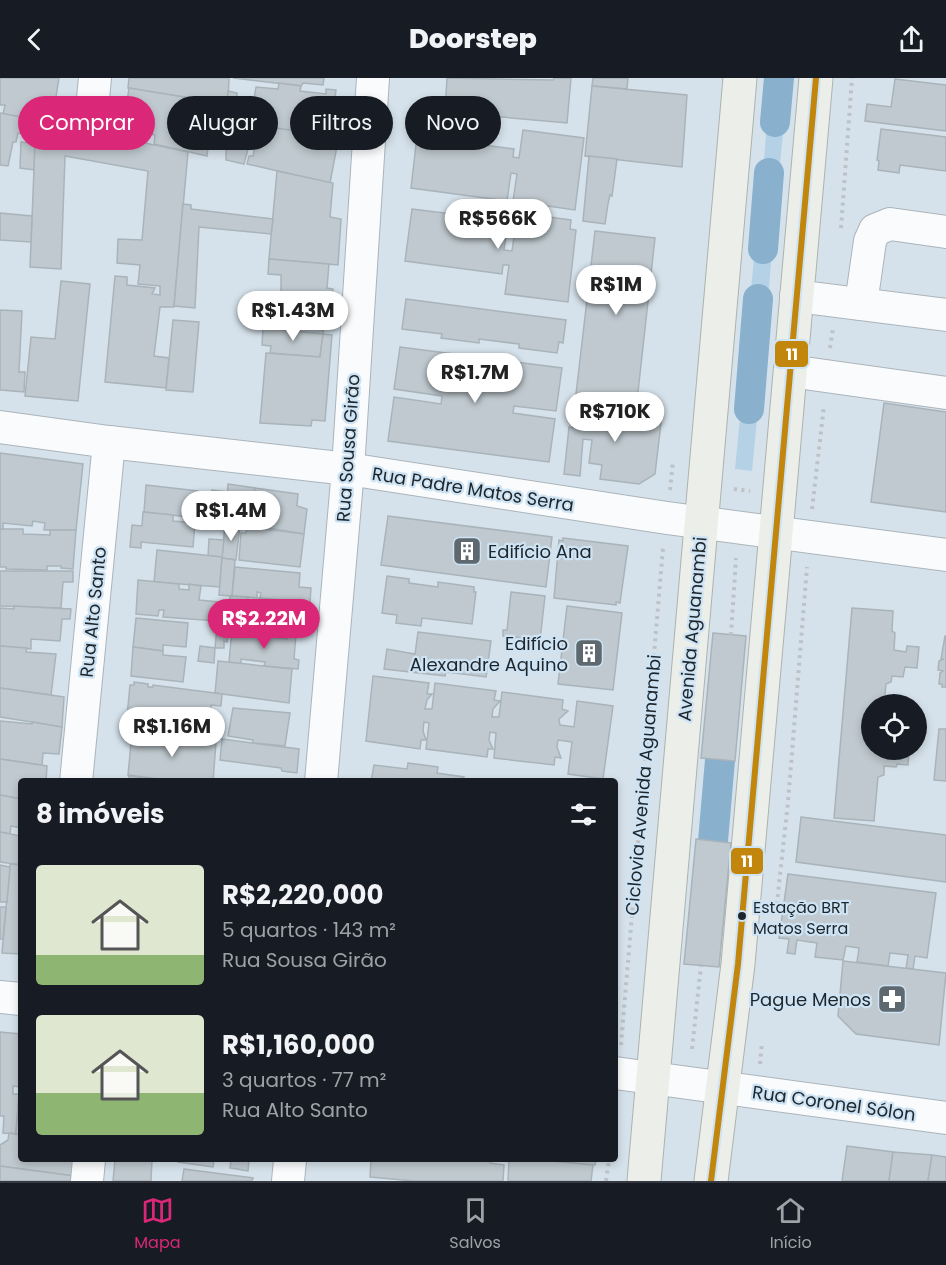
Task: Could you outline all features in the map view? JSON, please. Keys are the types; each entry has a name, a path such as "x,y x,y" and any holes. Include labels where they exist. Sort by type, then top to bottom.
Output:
{"main road":[{"name":"Avenida Aguanambi","path":"644,1181 740,78"},
{"path":"711,1181 738,964 816,78"}],"street":[{"path":"93,96 95,78"},
{"name":"Rua Sousa Girão","path":"321,778 348,470 373,78"},
{"path":"861,304 870,241 875,230 890,224 946,232"},
{"path":"796,296 946,315"},
{"path":"790,371 946,393"},
{"name":"Rua Padre Matos Serra","path":"0,427 348,470 701,522 946,555"},
{"name":"Rua Alto Santo","path":"76,778 109,442"},
{"path":"0,997 18,999"},
{"name":"Rua Coronel Sólon","path":"618,1061 653,1078 946,1118"},
{"path":"87,1181 89,1162"},
{"path":"288,1181 290,1162"}],"path":[{"path":"734,489 750,492"},
{"name":"Ciclovia Avenida Aguanambi","path":"618,1061 663,549"},
{"path":"731,635 736,558"},
{"path":"775,918 788,802 807,567"},
{"path":"692,1049 701,966"},
{"path":"759,1069 763,1034"},
{"path":"685,1049 698,1048"},
{"path":"606,1181 609,1162"}],"shaded area":[{"path":"767,121 784,123 779,174 763,173"},
{"path":"755,248 772,250 768,300 750,299"},
{"path":"741,408 758,409 752,471 735,469"}],"building":[{"path":"0,78 59,78 56,96 18,96 18,116 3,114 5,105 0,105"},
{"path":"129,78 229,78 228,96 178,96 128,88"},
{"path":"233,78 324,78 323,85 303,83 301,86"},
{"path":"447,78 553,80 554,78 571,78 567,123 501,117 501,96 446,96"},
{"path":"593,78 628,78 627,89 592,86"},
{"path":"895,79 946,85 946,131 865,121 867,104 891,107"},
{"path":"279,83 301,86 300,91 326,94 326,89 336,90 335,96 290,96 290,130 278,129 278,96 254,96 256,87 278,89"},
{"path":"592,86 687,95 682,167 585,156"},
{"path":"129,88 178,96 167,96 167,147 155,144 155,96 128,96"},
{"path":"228,91 237,93 237,96 228,96"},
{"path":"0,113 18,116 18,133 16,142 13,142 8,166 0,165"},
{"path":"278,128 290,130 290,150 336,150 330,183 247,164 249,156 253,156 254,150 278,150"},
{"path":"881,129 946,137 946,171 900,165 899,173 878,170"},
{"path":"523,130 584,138 575,210 513,201 517,174 511,173 507,201 411,188 415,150 501,150 501,147 514,149 513,157 519,158"},
{"path":"155,145 167,148 167,150 188,152 174,307 160,307 154,356 169,358 166,388 105,382 115,276 127,277 127,285 155,288 152,294 160,295 160,286 138,284 140,265 117,263 118,239 142,240 148,171 65,156 61,269 30,267 35,150 155,150"},
{"path":"21,150 35,150 34,170 20,168"},
{"path":"180,150 208,150 207,156"},
{"path":"226,150 248,150 244,164 226,160"},
{"path":"589,156 617,159 612,196 610,195 605,224 583,221"},
{"path":"277,171 333,183 330,217 341,219 338,265 269,259"},
{"path":"183,204 191,205 191,209 273,219 271,234 199,227 195,308 174,306"},
{"path":"412,209 508,221 504,250 512,251 516,222 533,225 534,215 571,220 570,229 576,230 568,302 505,294 509,265 503,265 502,274 405,261"},
{"path":"0,213 32,216 31,242 0,240"},
{"path":"595,231 655,238 637,401 576,394"},
{"path":"269,259 329,264 327,288 333,289 331,308 325,308 323,334 266,328 269,297 281,297 281,275 268,274"},
{"path":"61,281 90,284 78,401 25,396 31,337 55,339"},
{"path":"406,299 566,320 563,343 559,342 557,353 519,348 519,344 479,339 479,343 441,338 442,334 402,329"},
{"path":"0,310 22,311 19,372 25,372 24,392 0,390"},
{"path":"173,320 199,322 193,392 166,390"},
{"path":"263,328 323,334 320,357 270,353 271,346 262,345"},
{"path":"323,334 332,335 325,421 312,420 311,426 260,423 266,353 320,357"},
{"path":"400,347 562,368 556,411 514,406 513,413 555,419 549,462 388,441 394,397 441,404 442,396 394,389"},
{"path":"580,402 662,415 655,474 639,484 600,479 602,465 589,463 592,440 583,439 580,476 564,474 569,427 576,428"},
{"path":"884,403 946,412 946,512 871,502"},
{"path":"0,453 83,464 76,530 44,530 45,523 33,521 32,526 3,523 3,529 0,529"},
{"path":"228,484 255,488 253,510 248,509 249,502 239,500 240,526 225,524"},
{"path":"146,485 198,491 197,504 211,505 212,490 227,492 225,521 144,512"},
{"path":"255,488 298,494 297,506 307,509 304,534 251,525"},
{"path":"143,512 173,515 173,521 195,523 193,547 141,542 141,548 130,547 132,525 142,526"},
{"name":"Edifício Ana","path":"388,516 552,537 546,587 381,565"},
{"path":"225,524 240,526 236,560 222,558"},
{"path":"247,527 304,534 300,567 239,560 241,533 246,533"},
{"path":"0,529 23,529 23,534 50,535 50,530 76,530 73,569 61,568 61,566 47,566 47,570 0,567"},
{"path":"563,538 628,546 620,603 616,602 616,605 554,598 559,540 563,541"},
{"path":"209,539 224,540 222,557 208,556"},
{"path":"157,550 222,557 220,587 154,582"},
{"path":"222,558 235,560 232,596 219,595"},
{"path":"235,567 300,573 299,587 311,588 310,603 260,598 261,593 257,592 257,598 232,596"},
{"path":"0,571 73,571 73,582 63,582 61,608 0,606"},
{"path":"387,576 409,579 409,583 438,587 438,582 474,587 474,592 476,592 472,624 422,618 421,626 396,623 397,615 382,613"},
{"path":"138,580 179,584 179,589 189,590 189,584 201,586 199,600 219,602 217,621 163,617 164,610 159,610 158,616 136,614"},
{"path":"511,592 545,596 540,640 503,636 503,630 507,630"},
{"path":"230,596 248,597 248,602 258,603 259,598 264,599 263,604 267,604 267,599 299,602 296,629 287,628 287,631 269,628 268,633 256,631 257,626 244,625 244,630 217,627 218,603 229,605"},
{"path":"14,606 71,609 70,619 62,619 60,641 31,639 31,649 0,646 0,608 14,609"},
{"name":"Edifício Alexandre Aquino","path":"567,606 622,613 613,690 558,684"},
{"path":"852,608 893,611 894,650 906,652 907,646 919,647 917,668 905,667 903,677 892,676 891,682 886,684 885,694 861,694 861,760 908,760 908,765 884,766 884,775 878,777 874,821 834,818"},
{"path":"136,618 188,623 186,647 163,645 163,651 133,647"},
{"path":"217,627 229,628 224,648 215,648"},
{"path":"232,629 244,630 243,635 256,637 257,631 268,633 268,637 287,639 287,634 296,635 294,659 299,660 298,669 264,666 265,662 241,659 241,664 229,662"},
{"path":"418,632 491,641 486,677 446,672 445,676 384,669 387,649 415,654"},
{"path":"713,633 746,636 735,761 701,758"},
{"path":"945,636 946,687 942,687 942,684 939,684 940,673 943,671 938,670 939,661 944,659 941,659"},
{"path":"0,646 27,648 26,652 56,654 51,695 0,688"},
{"path":"200,646 215,648 214,663 198,661"},
{"path":"133,647 163,651 163,655 186,657 183,682 131,676"},
{"path":"218,661 292,669 289,703 215,693"},
{"path":"373,676 429,683 427,694 432,694 427,700 425,709 432,709 435,683 496,691 494,700 500,701 493,709 492,717 499,717 502,692 563,700 562,709 568,711 559,719 560,725 574,727 577,701 613,706 603,778 568,774 572,742 558,740 557,747 561,758 555,757 554,765 494,758 496,733 490,732 489,740 493,749 488,749 487,757 426,749 429,723 424,722 423,731 426,740 421,740 420,749 366,741"},
{"path":"134,682 148,684 148,687 153,687 153,685 222,694 221,706 211,705 208,727 218,728 217,739 187,734 188,727 176,725 175,733 159,731 160,723 148,722 147,730 126,727 130,685 134,685"},
{"path":"0,688 64,697 62,727 0,717"},
{"path":"233,708 290,713 285,746 253,743 253,740 228,736"},
{"path":"0,721 32,724 32,722 62,727 59,754 43,753 42,765 0,759"},
{"path":"939,729 946,729 946,781 934,780"},
{"path":"132,732 216,742 213,778 151,778 128,775"},
{"path":"222,739 299,749 297,773 282,771 281,768 220,760"},
{"path":"0,759 47,766 46,778 18,778 18,798 0,795"},
{"path":"408,763 438,767 437,773 464,777 372,778 374,765 407,769"},
{"path":"0,795 18,798 18,827 11,826 10,834 0,832"},
{"path":"801,817 946,835 946,882 796,862"},
{"path":"0,832 18,835 18,865 0,862"},
{"path":"696,839 731,843 719,967 684,964"},
{"path":"10,864 18,865 18,954 2,953"},
{"path":"0,865 10,867 7,902 0,902"},
{"path":"788,874 936,893 927,958 915,956 913,969 906,968 908,955 890,953 888,966 857,962 859,948 846,946 843,960 815,957 817,943 797,940 795,954 787,953 789,939 779,938"},
{"path":"0,907 6,907 3,939 0,939"},
{"name":"Pague Menos","path":"843,961 946,973 939,1045 856,1034 838,1016"},
{"path":"0,1032 18,1034 18,1087 13,1086 13,1094 18,1094 16,1134 3,1133 4,1116 0,1116"},
{"path":"18,1108 18,1134 16,1134"},
{"path":"9,1133 18,1134 18,1162 74,1162 74,1176 0,1166 0,1145 8,1140"},
{"path":"847,1146 893,1152 889,1181 842,1181"},
{"path":"893,1152 932,1155 928,1181 889,1181"},
{"path":"932,1155 946,1157 946,1181 928,1181"},
{"path":"115,1162 152,1162 151,1181 113,1181"},
{"path":"178,1162 214,1162 213,1167"},
{"path":"231,1162 249,1162 248,1171 230,1168"},
{"path":"371,1162 490,1162 504,1165 503,1181 414,1181 370,1177"},
{"path":"509,1162 562,1162 593,1165 591,1181 508,1181"},
{"path":"565,1162 596,1162 595,1165"},
{"path":"0,1166 74,1176 73,1181 0,1181"},
{"path":"184,1169 253,1178 252,1181 182,1181"}],"waterway":[{"path":"775,122 779,78"},
{"path":"763,249 769,173"},
{"path":"749,409 758,299"},
{"path":"713,841 720,760"}],"transit line":[{"name":"11","path":"711,1181 738,964 816,78"}],"place":[{"name":"Edifício Ana","path":"467,551"},
{"name":"Edifício Alexandre Aquino","path":"589,653"},
{"name":"Estação BRT Matos Serra","path":"742,916"},
{"name":"Pague Menos","path":"892,999"}]}
